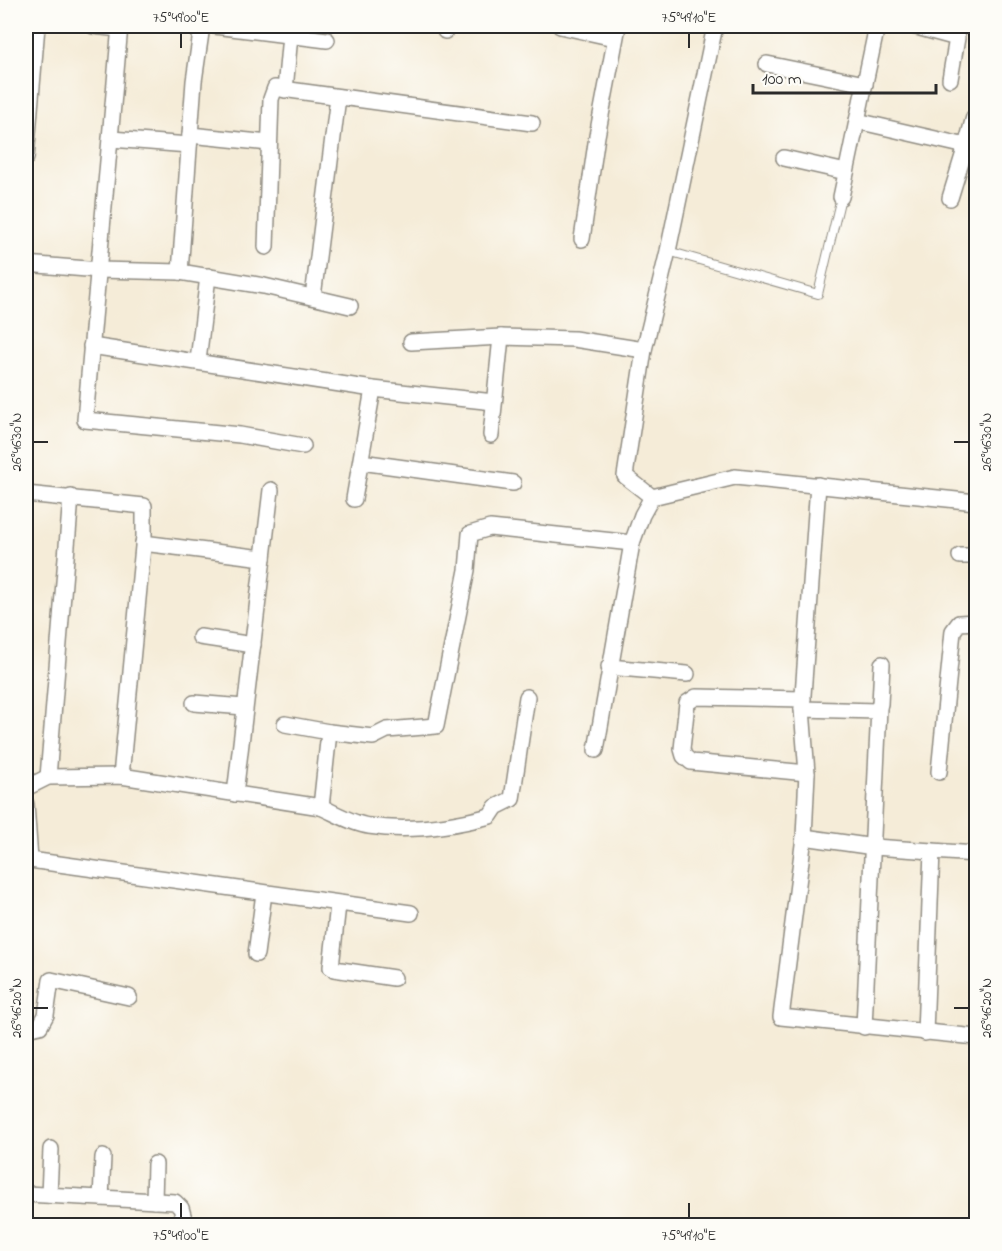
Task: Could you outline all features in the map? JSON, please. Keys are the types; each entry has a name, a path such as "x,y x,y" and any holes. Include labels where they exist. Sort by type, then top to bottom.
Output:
{"street":[{"path":"26,158 28,102 38,26"},
{"path":"93,26 120,27 84,420 240,435 303,446"},
{"path":"180,272 202,26"},
{"path":"215,26 327,40"},
{"path":"560,26 616,32 582,239"},
{"path":"652,497 625,476 644,350 668,251 715,26"},
{"path":"841,196 877,26"},
{"path":"913,26 959,32 950,80"},
{"path":"285,90 290,35"},
{"path":"767,64 865,84"},
{"path":"266,247 271,99 275,88 532,123"},
{"path":"313,297 338,97"},
{"path":"950,198 971,148 974,117"},
{"path":"857,121 971,148"},
{"path":"111,139 269,143"},
{"path":"784,158 846,172"},
{"path":"26,264 99,270 180,272 350,306"},
{"path":"198,361 208,276"},
{"path":"411,342 501,337 574,339 644,350"},
{"path":"491,435 501,337"},
{"path":"91,346 373,389 494,402"},
{"path":"354,499 373,389"},
{"path":"361,462 513,483"},
{"path":"596,750 632,543 642,515 652,497 735,477 976,502"},
{"path":"818,485 802,704 807,773 804,837 781,1017 976,1037"},
{"path":"235,794 272,490"},
{"path":"26,494 144,506 143,543 121,776"},
{"path":"48,777 71,497"},
{"path":"285,724 373,737 387,730 436,726 467,570 470,534 490,528 632,543"},
{"path":"143,543 263,558"},
{"path":"960,556 976,556"},
{"path":"939,772 952,631 959,623 976,622"},
{"path":"200,637 253,645"},
{"path":"864,1027 882,664"},
{"path":"609,667 687,674"},
{"path":"26,788 48,777 121,776 321,807 367,826 412,827 463,823 490,816 496,807 512,798 527,697"},
{"path":"807,773 691,762 684,756 682,749 687,704 696,697 802,704 873,712 879,708"},
{"path":"194,703 244,707"},
{"path":"321,807 329,732"},
{"path":"26,804 30,860 338,905 411,913"},
{"path":"804,837 874,847 976,854"},
{"path":"925,1033 932,851"},
{"path":"256,954 264,893"},
{"path":"338,905 331,967 394,978"},
{"path":"26,1029 40,1026 46,1015 51,980 129,997"},
{"path":"49,1195 51,1149"},
{"path":"101,1198 103,1157"},
{"path":"154,1201 155,1164"},
{"path":"26,1194 175,1202 181,1208 186,1226"}],"lane":[{"path":"668,251 818,294 841,196"}]}
